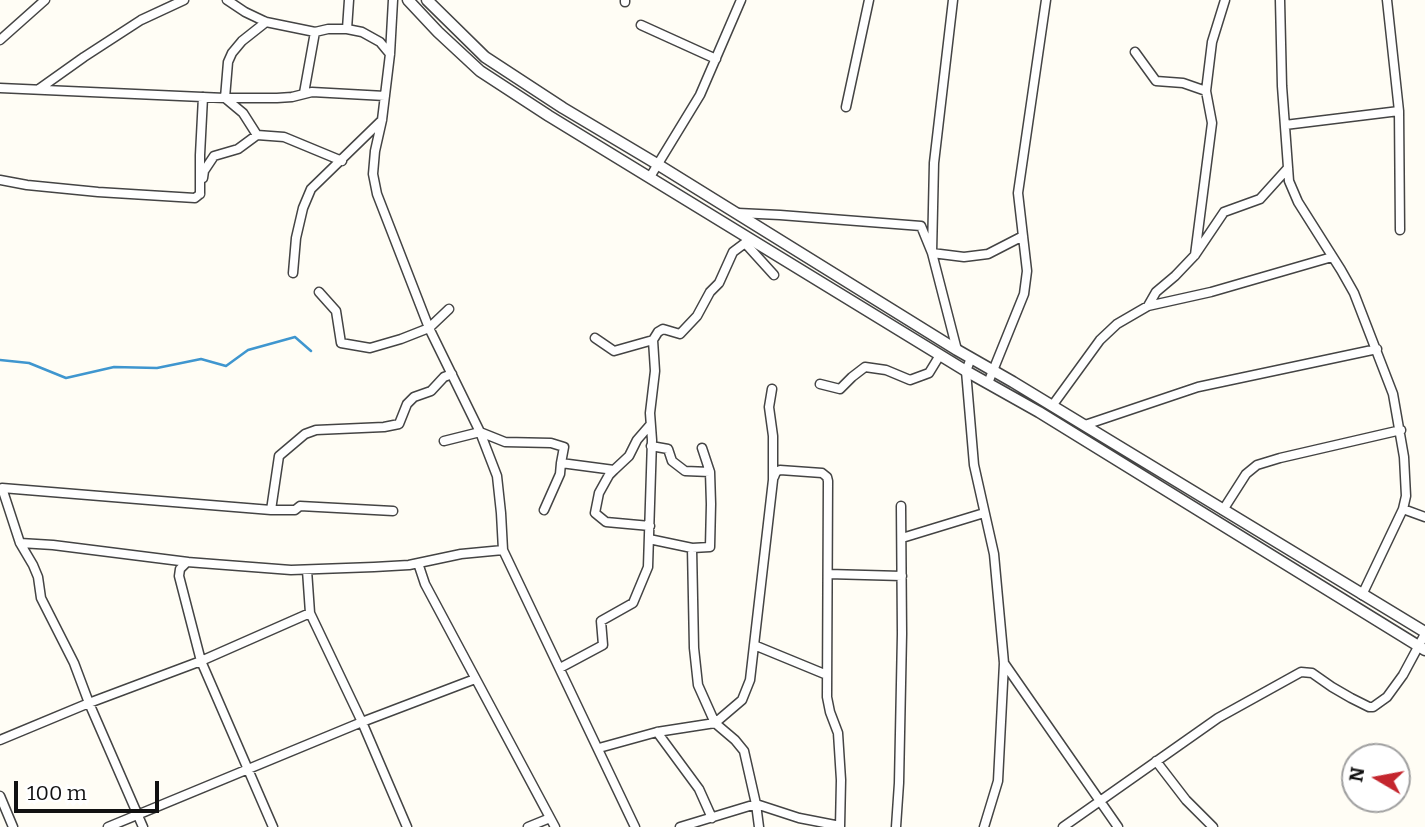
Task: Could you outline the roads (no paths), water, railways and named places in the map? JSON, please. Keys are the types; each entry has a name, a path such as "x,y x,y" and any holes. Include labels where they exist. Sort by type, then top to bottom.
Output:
{"street":[{"path":"0,40 45,0"},
{"path":"38,89 141,20 184,0"},
{"path":"227,0 266,22 315,32 328,29 362,32 380,42 390,54"},
{"path":"347,29 349,0"},
{"path":"393,0 390,54 373,174 377,194 429,328 480,432 497,476 503,550 635,827"},
{"path":"408,0 438,33 480,71 549,116 940,355 1039,412 1422,649"},
{"path":"427,0 485,57 563,108 1425,633 1422,649 1387,697 1373,707 1351,698 1312,673 1301,672 1218,718 1063,827"},
{"path":"650,177 700,95 741,0"},
{"path":"846,107 869,0"},
{"path":"932,253 933,163 953,0"},
{"path":"988,383 1024,294 1027,271 1018,193 1046,0"},
{"path":"1195,255 1212,123 1206,91 1212,42 1225,0"},
{"path":"1280,0 1289,181 1298,202 1354,293 1393,394 1405,457 1406,496 1403,509 1362,595"},
{"path":"1387,0 1399,111 1400,230"},
{"path":"225,98 228,62 232,53 242,40 266,22"},
{"path":"641,25 716,59"},
{"path":"304,93 315,32"},
{"path":"1135,52 1156,81 1183,82 1206,91"},
{"path":"0,88 225,98 292,97 312,92 385,96"},
{"path":"200,194 203,97"},
{"path":"225,98 243,113 257,135"},
{"path":"1285,125 1399,111"},
{"path":"293,273 296,238 306,198 311,189 382,120"},
{"path":"0,180 98,192 195,198 200,194 204,171 214,156 238,149 257,135 284,137 342,161"},
{"path":"1148,306 1156,292 1195,255 1224,212 1260,199 1288,168"},
{"path":"737,213 921,226 932,253 957,350"},
{"path":"932,253 964,257 988,254 1023,236"},
{"path":"561,668 603,645 601,621 633,603 648,567 652,446 650,413 655,371 653,340 663,328 680,334 697,316 710,292 719,283 733,252 745,243 774,275"},
{"path":"1052,406 1100,340 1117,324 1148,306 1210,292 1332,257"},
{"path":"319,292 336,311 341,343 370,348 429,328 449,309"},
{"path":"595,338 614,351 653,340"},
{"path":"1085,425 1198,387 1377,349"},
{"path":"820,384 840,389 865,367 886,370 910,380 929,373 940,355"},
{"path":"971,358 967,371 974,465 994,554 1004,663 998,781 984,827"},
{"path":"271,510 279,456 305,434 316,430 399,424 407,404 414,397 431,391 444,377 452,374"},
{"path":"599,748 657,732 715,723 742,700 750,680 772,480 773,436 769,407 772,388"},
{"path":"649,526 606,522 595,513 599,493 609,475 629,456 637,440 650,425"},
{"path":"1223,510 1246,474 1257,466 1280,458 1401,430"},
{"path":"444,441 480,432 505,442 551,443 564,447 560,474 544,510"},
{"path":"652,446 668,449 672,461 684,471 710,472"},
{"path":"649,539 692,548 710,547 710,472 702,448"},
{"path":"561,463 614,470"},
{"path":"680,827 756,804 799,818 840,827 838,733 827,696 827,477 822,473 780,470 772,480"},
{"path":"143,827 74,663 41,598 38,577 20,543 2,488 271,510 295,510 300,506 393,511"},
{"path":"1203,513 1211,502"},
{"path":"896,827 899,783 901,506"},
{"path":"1403,509 1425,517"},
{"path":"902,538 984,513"},
{"path":"20,543 189,562 307,570 382,567 503,550"},
{"path":"692,548 694,649 698,685 715,723 744,751 759,827"},
{"path":"189,562 180,569 179,576 201,661 273,827"},
{"path":"418,563 425,584 555,827"},
{"path":"307,570 310,613 362,722 407,827"},
{"path":"828,574 902,576"},
{"path":"0,740 201,661 310,613"},
{"path":"754,645 827,675"},
{"path":"1004,663 1118,827"},
{"path":"108,827 362,722 475,679"},
{"path":"657,732 699,789 712,817"},
{"path":"1156,761 1186,800 1213,827"},
{"path":"0,796 13,827"},
{"path":"528,827 550,818"}],"waterway":[{"path":"0,360 29,363 66,378 114,367 157,368 201,359 226,366 248,350 295,337 311,351"}]}
